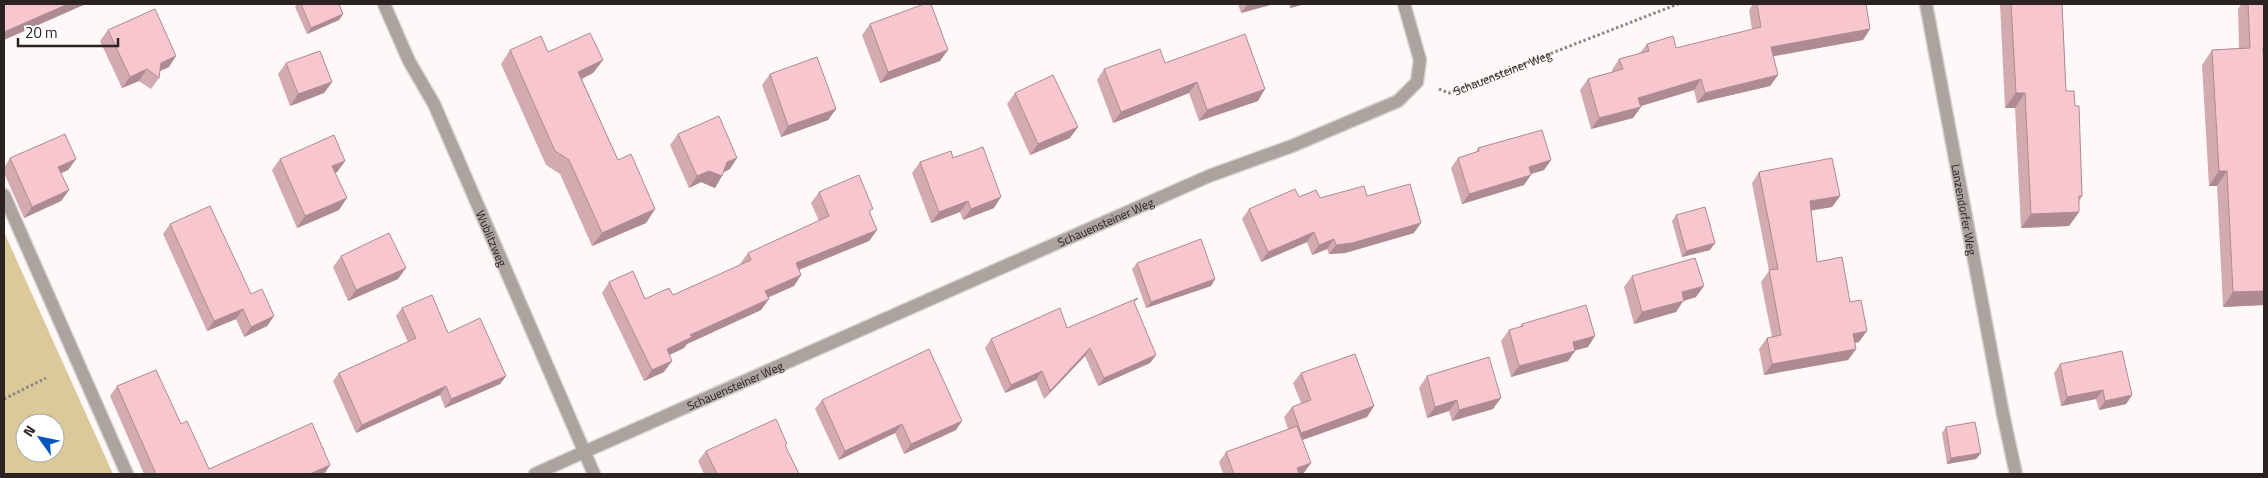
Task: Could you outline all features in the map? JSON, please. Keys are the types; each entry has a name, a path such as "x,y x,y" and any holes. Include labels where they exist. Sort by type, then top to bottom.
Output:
{"street":[{"name":"Wublitzweg","path":"384,4 409,61 434,104 594,474"},
{"path":"1404,4 1420,60 1417,82"},
{"name":"Lanzendorfer Weg","path":"1926,4 2016,474"},
{"name":"Schauensteiner Weg","path":"535,474 1209,176 1292,146 1398,101 1417,82"},
{"path":"4,195 127,474"}],"path":[{"name":"Schauensteiner Weg","path":"1417,82 1449,93 1678,4"},
{"path":"4,399 46,378"}],"shaded area":[{"path":"4,232 113,474 4,474"}],"building":[{"path":"4,4 68,4 4,32"},
{"path":"301,4 339,4 343,14 311,28"},
{"path":"924,4 931,4 948,50 888,72 870,24"},
{"path":"1757,4 1866,4 1870,29 1771,47 1778,75 1705,93 1701,79 1638,98 1641,107 1599,118 1588,79 1623,69 1619,59 1649,51 1647,44 1673,36 1676,48 1761,27"},
{"path":"2011,4 2062,4 2066,91 2074,91 2075,106 2079,106 2082,196 2079,196 2079,212 2031,214 2025,93 2016,93"},
{"path":"2248,4 2264,4 2264,291 2233,292 2227,171 2219,171 2212,50 2250,48"},
{"path":"155,9 176,56 161,63 159,78 147,69 130,77 108,30"},
{"path":"590,33 603,60 578,72 618,160 631,154 655,209 602,233 569,160 555,151 510,50 541,36 548,52"},
{"path":"1245,34 1265,89 1207,110 1197,82 1121,112 1104,69 1160,49 1165,63"},
{"path":"320,51 332,82 298,94 286,63"},
{"path":"817,57 836,109 788,126 770,74"},
{"path":"1053,75 1078,127 1038,144 1015,93"},
{"path":"719,116 737,158 727,162 722,176 709,171 697,176 678,134"},
{"path":"1542,130 1551,160 1529,167 1531,175 1469,194 1458,158 1479,151 1478,148"},
{"path":"65,134 76,159 58,167 69,190 32,207 10,158"},
{"path":"334,135 345,161 332,166 347,198 305,216 280,159"},
{"path":"983,147 1001,197 971,209 968,201 939,212 920,162 951,151 953,158"},
{"path":"1832,158 1840,196 1810,201 1817,262 1842,257 1850,302 1861,300 1867,331 1853,334 1856,349 1772,364 1767,338 1781,335 1769,270 1778,269 1759,172"},
{"path":"859,175 873,209 869,211 877,230 796,263 801,275 765,291 769,299 690,335 692,337 667,349 672,361 652,370 609,282 633,271 645,299 669,288 673,295 751,260 748,253 829,216 819,192"},
{"path":"1410,184 1421,223 1352,243 1336,245 1334,239 1319,245 1314,232 1268,252 1249,209 1295,189 1299,197 1316,190 1320,198 1364,186 1367,196"},
{"path":"210,206 251,294 262,289 274,316 251,327 243,309 214,321 170,224"},
{"path":"1705,207 1715,243 1686,251 1676,215"},
{"path":"389,233 406,268 356,290 341,256"},
{"path":"1201,239 1215,279 1151,302 1137,263"},
{"path":"1695,258 1704,286 1682,292 1684,301 1642,312 1632,276"},
{"path":"432,295 448,333 480,318 506,376 451,399 446,386 362,425 339,373 416,338 402,308"},
{"path":"1138,298 1134,302 1156,355 1104,378 1090,348 1050,391 1042,371 1011,385 991,339 1060,308 1067,328"},
{"path":"1586,305 1595,336 1573,342 1575,351 1519,366 1509,330 1523,326 1522,324"},
{"path":"929,349 962,421 911,444 902,424 845,451 822,400"},
{"path":"2122,351 2132,395 2105,401 2103,390 2067,397 2060,364"},
{"path":"1355,354 1374,406 1301,433 1292,407 1311,400 1301,373"},
{"path":"1489,357 1501,398 1459,410 1457,400 1435,407 1427,376"},
{"path":"156,370 181,424 187,421 209,469 312,423 330,465 310,474 156,474 117,386"},
{"path":"776,419 787,444 785,445 799,474 717,474 706,451"},
{"path":"1975,422 1981,453 1951,458 1946,427"},
{"path":"1297,426 1311,463 1297,468 1299,474 1234,474 1226,452"}]}
